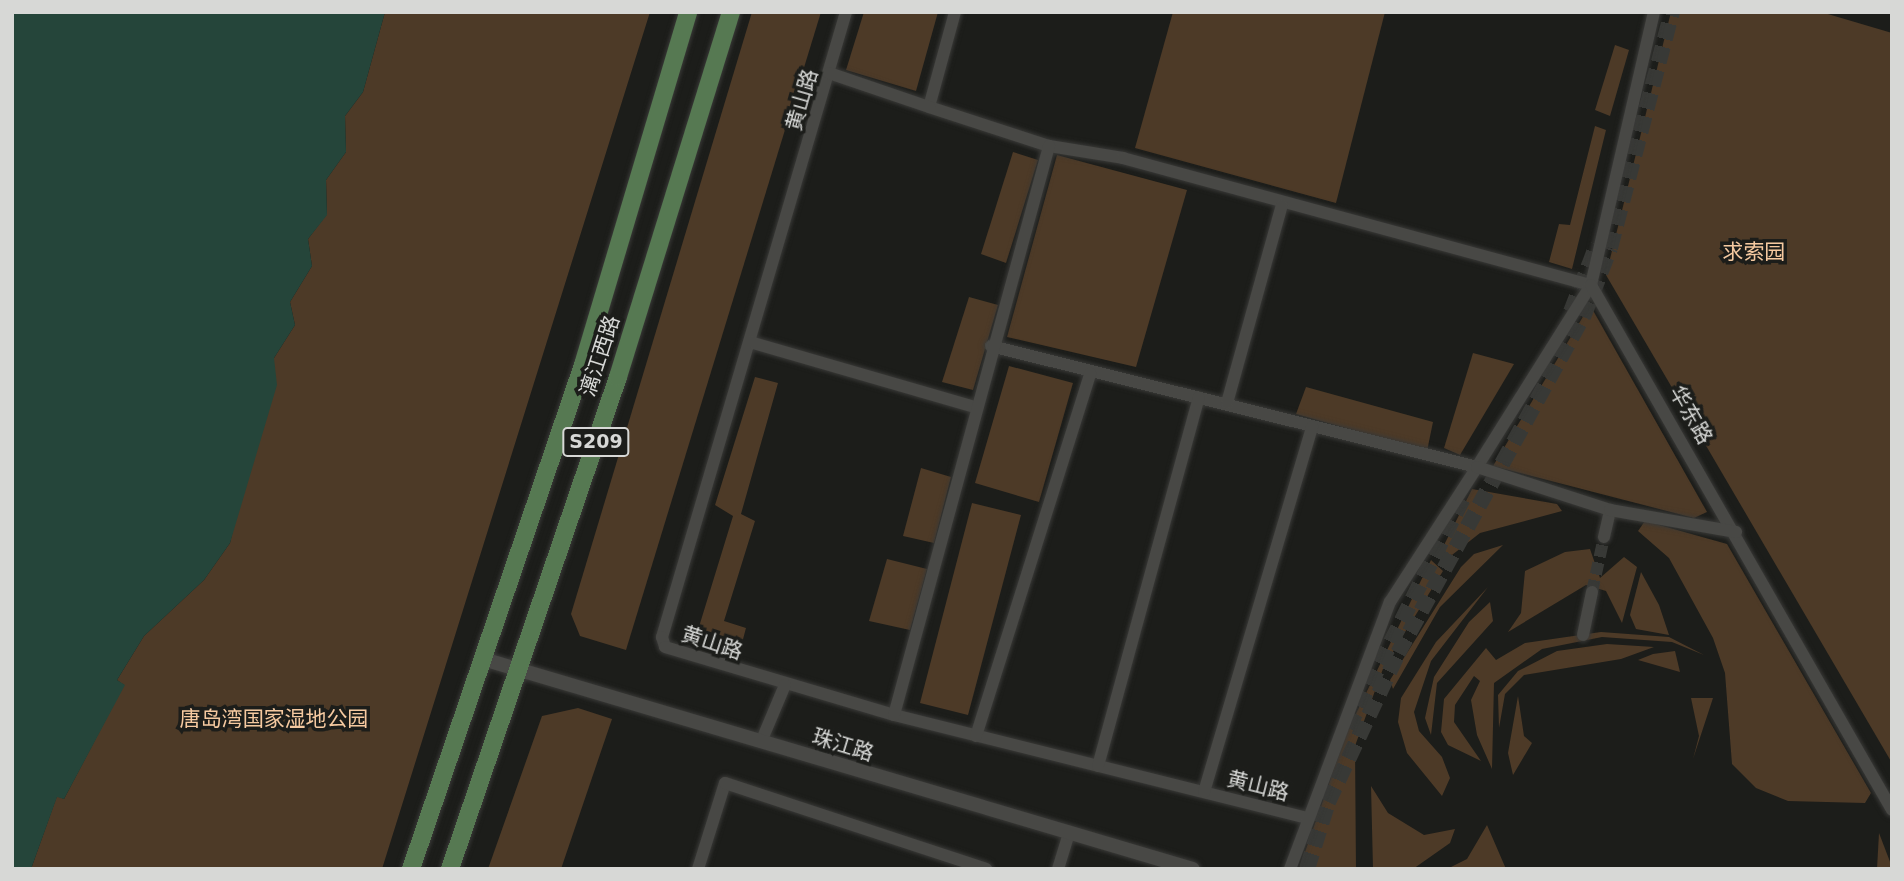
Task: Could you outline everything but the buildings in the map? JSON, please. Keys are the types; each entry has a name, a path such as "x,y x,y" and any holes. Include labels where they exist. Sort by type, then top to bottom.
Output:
{"main road":[{"name":"漓江西路","path":"411,869 583,365 688,12"},
{"name":"漓江西路","path":"450,869 618,377 731,12"}],"street":[{"name":"黄山路","path":"846,12 752,343 662,637 671,654 894,715 1307,818"},
{"path":"929,107 956,12"},
{"path":"1290,869 1390,602 1591,285 1654,12"},
{"path":"829,73 1049,146 1123,158 1282,205 1591,285"},
{"path":"894,715 991,346 1049,146"},
{"path":"1227,403 1282,205"},
{"name":"华东路","path":"1591,285 1892,810"},
{"path":"752,343 975,407"},
{"path":"991,346 1090,374 1227,403 1312,427 1477,467 1610,510 1735,532"},
{"path":"976,736 1090,374"},
{"path":"1098,766 1199,398"},
{"path":"1203,792 1312,427"},
{"path":"1604,537 1610,510"},
{"path":"1583,635 1592,592"},
{"name":"珠江路","path":"483,659 1192,869"},
{"path":"761,742 785,685"},
{"path":"698,869 725,783 986,869"},
{"path":"1058,869 1069,834"}],"green space":[{"name":"唐岛湾国家湿地公园","path":"385,12 650,12 382,869 31,869 57,796 64,799 124,685 117,680 144,636 204,580 230,543 274,358 295,325 290,302 312,266 308,239 327,214 326,180 346,152 345,116 363,92"},
{"path":"752,12 821,12 626,650 580,636 571,614"},
{"path":"864,12 938,12 916,91 846,70"},
{"path":"1173,12 1385,12 1336,203 1135,148"},
{"name":"求索园","path":"1671,12 1821,12 1892,33 1892,763 1606,275"},
{"path":"1615,45 1629,50 1610,116 1595,110"},
{"path":"1595,126 1606,130 1572,269 1549,262 1559,224 1570,225"},
{"path":"1013,152 1038,160 1006,263 981,254"},
{"path":"1057,155 1187,190 1136,367 1007,337"},
{"path":"969,297 998,305 973,390 942,382"},
{"path":"1590,305 1707,512 1694,518 1493,466"},
{"path":"1473,353 1514,364 1460,455 1444,448"},
{"path":"1009,366 1073,383 1039,502 975,483"},
{"path":"755,377 778,383 741,514 755,521 724,621 746,628 742,643 698,630 733,516 715,505"},
{"path":"1306,387 1433,422 1427,451 1296,414"},
{"path":"921,468 951,477 934,543 903,536"},
{"path":"1472,489 1557,504 1562,511 1480,533 1452,555 1441,551"},
{"path":"972,503 1021,515 968,715 920,703"},
{"path":"1645,521 1727,544 1871,793 1865,803 1788,801 1756,788 1732,764 1725,673 1713,638 1669,558 1638,531"},
{"path":"1503,545 1440,607 1393,689 1390,680 1461,567 1474,554"},
{"path":"1590,549 1600,578 1624,557 1637,567 1622,623 1606,591 1586,585 1508,632 1521,613 1525,571 1565,552"},
{"path":"887,559 927,569 910,630 869,621"},
{"path":"1431,560 1443,571 1384,666 1355,746 1356,869 1299,869 1347,732"},
{"path":"1641,572 1659,605 1669,635 1636,629 1630,615"},
{"path":"1488,587 1431,661 1414,712 1419,731 1442,757 1450,778 1442,796 1407,753 1398,722 1401,698 1436,642"},
{"path":"1490,602 1493,621 1437,683 1431,735 1425,718 1434,677 1469,622"},
{"path":"1601,632 1669,637 1704,655 1672,642 1602,637 1542,649 1494,683 1492,769 1477,735 1471,700 1480,681 1474,676 1455,705 1454,722 1481,761 1448,745 1441,732 1444,699 1486,648 1496,660 1525,643"},
{"path":"1607,644 1654,647 1621,659 1524,675 1505,694 1499,728 1498,695 1518,671 1557,651"},
{"path":"1675,651 1680,672 1638,660 1653,654"},
{"path":"1518,696 1524,736 1532,743 1513,775 1508,753"},
{"path":"1691,698 1713,698 1693,759 1699,736"},
{"path":"578,708 612,719 561,869 488,869 542,716"},
{"path":"1371,786 1388,813 1424,835 1455,829 1450,843 1413,869 1373,869"},
{"path":"1487,825 1506,869 1447,869 1467,859"},
{"path":"1879,833 1892,867 1892,869 1877,869"}],"shaded area":[{"path":"12,12 385,12 363,92 345,116 346,152 326,180 327,215 308,239 312,266 290,302 295,325 274,358 277,385 230,543 204,580 144,636 117,680 125,685 64,799 57,797 31,869 12,869"}],"tunnel":[{"path":"1307,869 1328,802 1398,653 1583,317 1610,248 1672,12"},
{"path":"1571,312 1597,245"},
{"path":"1348,728 1463,498"},
{"path":"1592,592 1604,537"}]}
